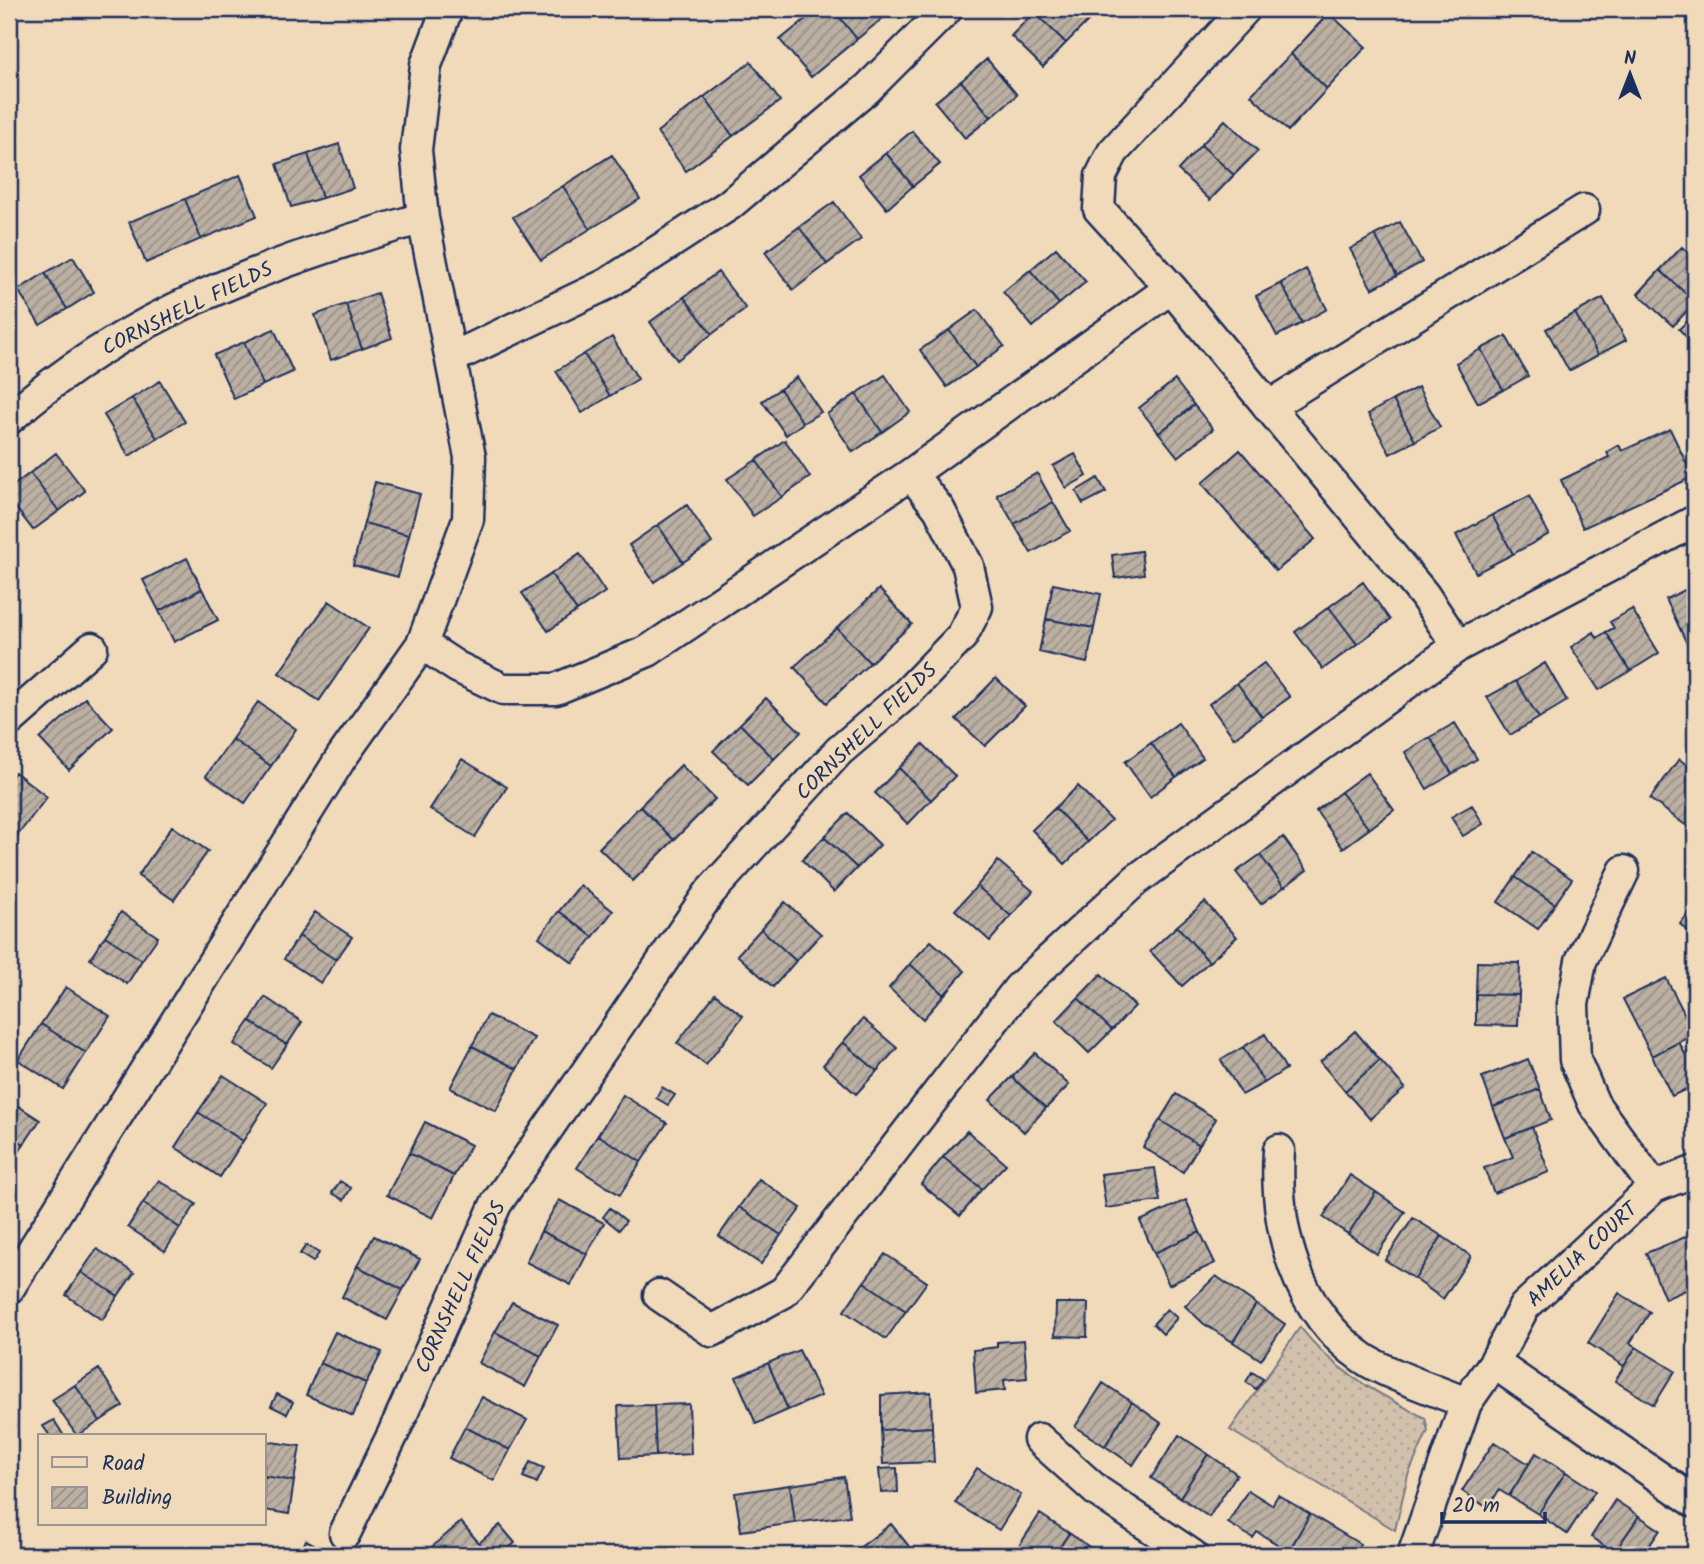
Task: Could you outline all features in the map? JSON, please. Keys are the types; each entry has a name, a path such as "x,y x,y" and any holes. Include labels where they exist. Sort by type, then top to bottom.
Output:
{"street":[{"path":"9,1288 341,758 422,645 468,519 470,457 424,218 416,150 426,65 447,9"},
{"path":"452,358 607,284 729,205 867,89 947,9"},
{"path":"1245,9 1113,152 1101,176 1099,209 1171,288 1424,595 1458,646"},
{"path":"1268,407 1584,210"},
{"name":"CORNSHELL FIELDS","path":"9,419 35,395 110,342 239,279 335,244 424,218"},
{"path":"422,645 457,667 503,689 556,689 648,651 911,474 1171,288"},
{"name":"CORNSHELL FIELDS","path":"345,1533 393,1434 496,1204 710,892 839,751 907,693 962,636 976,607 968,566 939,509 911,474"},
{"path":"659,1295 712,1331 784,1292 1019,988 1136,880 1458,646 1695,521"},
{"path":"9,721 92,649"},
{"path":"1624,871 1581,961 1573,1004 1575,1060 1594,1104 1654,1187"},
{"path":"1279,1150 1276,1192 1293,1270 1321,1319 1364,1359 1466,1403"},
{"name":"AMELIA COURT","path":"1413,1555 1466,1403 1494,1363 1524,1307 1654,1187 1695,1171"},
{"path":"1494,1363 1695,1502"},
{"path":"1039,1439 1097,1491 1192,1555"}],"shaded area":[{"path":"1300,1327 1328,1357 1357,1380 1425,1418 1428,1431 1408,1475 1395,1530 1230,1430"}],"building":[{"path":"599,9 618,9 608,18"},
{"path":"818,9 833,9 857,39 811,77 780,40"},
{"path":"833,9 894,9 857,39"},
{"path":"1037,9 1078,9 1089,20 1066,43 1034,12"},
{"path":"1034,12 1066,43 1043,67 1011,36"},
{"path":"1329,13 1366,47 1327,89 1291,54"},
{"path":"1291,54 1327,89 1288,131 1251,95"},
{"path":"987,59 1017,95 991,117 961,81"},
{"path":"751,62 780,101 733,136 704,97"},
{"path":"961,81 991,117 965,138 935,102"},
{"path":"704,97 733,136 686,171 657,132"},
{"path":"1225,120 1258,151 1234,175 1201,145"},
{"path":"912,131 940,164 913,186 886,153"},
{"path":"339,144 353,188 322,198 308,154"},
{"path":"1201,145 1234,175 1210,200 1178,170"},
{"path":"886,153 913,186 887,209 859,175"},
{"path":"308,154 322,198 291,207 277,164"},
{"path":"612,155 640,199 590,229 563,186"},
{"path":"240,175 257,216 201,239 185,199"},
{"path":"563,186 590,229 541,260 513,217"},
{"path":"185,199 201,239 146,263 129,222"},
{"path":"834,202 861,239 827,264 799,227"},
{"path":"1400,222 1422,262 1397,276 1375,235"},
{"path":"799,227 827,264 793,290 765,252"},
{"path":"1375,235 1397,276 1372,289 1350,249"},
{"path":"1682,247 1695,259 1695,302 1660,270"},
{"path":"1056,248 1086,282 1059,304 1030,270"},
{"path":"73,257 94,292 67,309 45,273"},
{"path":"1306,269 1327,309 1302,323 1281,283"},
{"path":"1030,270 1059,304 1033,327 1003,292"},
{"path":"1660,270 1695,302 1673,326 1638,294"},
{"path":"718,272 746,309 712,334 684,297"},
{"path":"45,273 67,309 40,325 18,290"},
{"path":"1281,283 1302,323 1277,336 1256,296"},
{"path":"377,293 392,338 362,349 346,304"},
{"path":"684,297 712,334 677,360 650,322"},
{"path":"1603,298 1626,340 1598,355 1575,313"},
{"path":"346,304 362,349 331,360 315,315"},
{"path":"977,310 1004,346 976,367 949,330"},
{"path":"1575,313 1598,355 1569,371 1546,329"},
{"path":"1695,314 1695,340 1692,343 1679,329"},
{"path":"274,329 293,372 263,385 244,342"},
{"path":"949,330 976,367 947,387 920,350"},
{"path":"1506,336 1528,376 1503,390 1481,349"},
{"path":"612,337 638,379 610,396 584,354"},
{"path":"244,342 263,385 234,399 214,355"},
{"path":"1481,349 1503,390 1478,403 1456,363"},
{"path":"584,354 610,396 582,413 556,371"},
{"path":"885,375 910,412 882,432 856,394"},
{"path":"797,377 821,412 803,423 780,389"},
{"path":"1175,380 1194,405 1159,433 1139,408"},
{"path":"160,381 185,422 157,438 132,398"},
{"path":"1418,387 1440,427 1415,441 1393,400"},
{"path":"780,389 803,423 786,435 762,401"},
{"path":"856,394 882,432 853,452 827,414"},
{"path":"132,398 157,438 129,456 104,415"},
{"path":"1393,400 1415,441 1390,454 1368,414"},
{"path":"1194,405 1213,429 1178,457 1159,433"},
{"path":"1670,429 1693,477 1583,528 1561,480 1609,457 1607,452 1619,445 1622,451"},
{"path":"785,440 810,477 782,497 756,460"},
{"path":"1240,450 1315,539 1276,571 1202,483"},
{"path":"56,453 85,491 59,511 30,473"},
{"path":"1075,454 1087,476 1066,488 1053,466"},
{"path":"756,460 782,497 753,516 727,479"},
{"path":"30,473 59,511 33,530 9,499 9,489"},
{"path":"1037,473 1053,502 1014,524 997,495"},
{"path":"1098,478 1106,492 1083,504 1076,491"},
{"path":"375,482 420,494 409,535 364,523"},
{"path":"1529,496 1549,534 1513,554 1492,515"},
{"path":"1053,502 1070,531 1031,553 1014,524"},
{"path":"687,505 712,543 683,562 658,525"},
{"path":"1492,515 1513,554 1476,573 1456,535"},
{"path":"364,523 409,535 398,577 353,565"},
{"path":"658,525 683,562 654,582 629,545"},
{"path":"1141,551 1144,574 1115,578 1112,555"},
{"path":"580,554 605,592 577,611 551,574"},
{"path":"187,558 202,589 159,611 143,580"},
{"path":"551,574 577,611 548,631 522,593"},
{"path":"1363,582 1390,620 1357,644 1329,607"},
{"path":"1053,584 1101,594 1094,628 1046,619"},
{"path":"1695,585 1695,640 1687,644 1666,599"},
{"path":"202,589 218,620 174,642 159,611"},
{"path":"879,589 912,624 870,663 837,628"},
{"path":"329,601 369,628 319,701 279,673"},
{"path":"1329,607 1357,644 1323,669 1295,632"},
{"path":"1632,609 1659,653 1630,671 1606,632 1614,628 1610,622"},
{"path":"1046,619 1094,628 1087,663 1039,652"},
{"path":"837,628 870,663 827,703 794,667"},
{"path":"1594,632 1597,638 1606,632 1630,671 1599,690 1571,647"},
{"path":"1264,663 1290,697 1262,717 1237,683"},
{"path":"1545,663 1567,701 1539,718 1516,681"},
{"path":"996,678 1025,706 985,746 956,719"},
{"path":"1516,681 1539,718 1510,735 1487,697"},
{"path":"1237,683 1262,717 1234,738 1209,704"},
{"path":"85,698 113,728 69,770 40,739"},
{"path":"766,698 801,732 774,759 740,724"},
{"path":"258,702 296,729 271,766 232,739"},
{"path":"1178,723 1203,758 1176,777 1151,743"},
{"path":"1455,723 1477,759 1452,774 1430,737"},
{"path":"740,724 774,759 748,785 713,751"},
{"path":"1430,737 1452,774 1427,789 1405,752"},
{"path":"232,739 271,766 245,803 206,776"},
{"path":"1151,743 1176,777 1150,797 1125,762"},
{"path":"923,744 955,776 931,800 899,768"},
{"path":"462,759 507,787 475,837 430,809"},
{"path":"1679,759 1695,771 1695,832 1650,799"},
{"path":"681,765 715,799 674,840 640,806"},
{"path":"899,768 931,800 908,824 875,793"},
{"path":"15,772 47,797 10,845 9,780"},
{"path":"1367,773 1394,810 1369,829 1341,792"},
{"path":"1078,786 1111,820 1088,842 1055,808"},
{"path":"1341,792 1369,829 1343,848 1316,811"},
{"path":"1472,805 1483,824 1463,836 1451,817"},
{"path":"640,806 674,840 633,881 599,848"},
{"path":"1055,808 1088,842 1065,864 1032,830"},
{"path":"848,813 880,845 857,868 824,837"},
{"path":"172,826 208,851 174,900 138,876"},
{"path":"824,837 857,868 834,892 802,860"},
{"path":"1283,837 1307,870 1284,887 1260,855"},
{"path":"1532,852 1572,879 1555,904 1515,877"},
{"path":"1260,855 1284,887 1261,904 1236,872"},
{"path":"998,861 1033,891 1011,916 977,886"},
{"path":"1515,877 1555,904 1538,929 1498,902"},
{"path":"580,885 613,911 593,937 559,911"},
{"path":"977,886 1011,916 990,941 955,910"},
{"path":"785,902 821,934 796,961 761,929"},
{"path":"1205,902 1237,937 1209,962 1177,926"},
{"path":"1695,905 1695,937 1680,924"},
{"path":"559,911 593,937 573,963 539,937"},
{"path":"121,912 158,937 142,960 105,936"},
{"path":"315,912 352,937 336,960 299,936"},
{"path":"1177,926 1209,962 1182,986 1150,951"},
{"path":"761,929 796,961 773,987 737,955"},
{"path":"105,936 142,960 127,984 90,959"},
{"path":"299,936 336,960 321,983 284,959"},
{"path":"931,941 965,971 944,995 910,964"},
{"path":"1477,962 1520,963 1519,995 1476,994"},
{"path":"910,964 944,995 923,1019 889,988"},
{"path":"1101,974 1135,1006 1112,1030 1078,998"},
{"path":"1666,978 1695,1034 1652,1056 1623,999"},
{"path":"66,987 110,1016 86,1053 41,1024"},
{"path":"715,994 743,1016 706,1065 677,1043"},
{"path":"1476,994 1519,995 1518,1026 1476,1025"},
{"path":"265,997 302,1022 287,1045 250,1021"},
{"path":"1078,998 1112,1030 1089,1053 1056,1021"},
{"path":"488,1015 534,1038 517,1069 472,1046"},
{"path":"863,1019 897,1048 877,1071 843,1042"},
{"path":"250,1021 287,1045 271,1068 234,1044"},
{"path":"41,1024 86,1053 63,1089 18,1060"},
{"path":"1355,1031 1380,1060 1345,1091 1320,1062"},
{"path":"1265,1034 1286,1069 1264,1083 1243,1047"},
{"path":"843,1042 877,1071 856,1094 823,1065"},
{"path":"1679,1042 1685,1054 1695,1048 1695,1085 1672,1096 1652,1056"},
{"path":"472,1046 517,1069 496,1111 450,1088"},
{"path":"1243,1047 1264,1083 1242,1095 1221,1060"},
{"path":"1035,1053 1069,1085 1046,1108 1012,1077"},
{"path":"1528,1059 1540,1089 1493,1107 1482,1077"},
{"path":"1380,1060 1405,1088 1370,1119 1345,1091"},
{"path":"223,1075 267,1103 243,1141 198,1112"},
{"path":"1012,1077 1046,1108 1024,1132 990,1100"},
{"path":"662,1087 675,1095 668,1105 656,1098"},
{"path":"1540,1089 1551,1120 1505,1138 1493,1107"},
{"path":"1176,1094 1216,1119 1199,1145 1160,1120"},
{"path":"623,1095 667,1123 641,1162 598,1135"},
{"path":"9,1100 40,1120 24,1144 9,1134"},
{"path":"198,1112 243,1141 220,1177 175,1147"},
{"path":"1160,1120 1199,1145 1183,1172 1143,1147"},
{"path":"425,1122 471,1145 454,1176 409,1153"},
{"path":"1532,1127 1549,1172 1494,1193 1484,1168 1513,1157 1505,1138"},
{"path":"967,1131 1006,1164 982,1189 943,1157"},
{"path":"9,1134 24,1144 9,1168"},
{"path":"598,1135 641,1162 620,1195 577,1168"},
{"path":"409,1153 454,1176 433,1218 387,1195"},
{"path":"943,1157 982,1189 960,1216 921,1184"},
{"path":"1155,1168 1160,1201 1106,1208 1101,1174"},
{"path":"1350,1175 1376,1192 1348,1234 1323,1217"},
{"path":"759,1179 801,1208 781,1235 739,1207"},
{"path":"159,1180 196,1204 180,1228 143,1203"},
{"path":"340,1181 351,1188 344,1200 332,1193"},
{"path":"1376,1192 1405,1212 1377,1254 1348,1234"},
{"path":"559,1200 604,1223 587,1254 541,1231"},
{"path":"1186,1200 1200,1232 1154,1253 1140,1221"},
{"path":"143,1203 180,1228 165,1251 128,1227"},
{"path":"739,1207 781,1235 761,1264 719,1236"},
{"path":"610,1208 626,1221 619,1230 603,1217"},
{"path":"1413,1218 1442,1236 1415,1279 1385,1260"},
{"path":"541,1231 587,1254 571,1285 526,1262"},
{"path":"1200,1232 1215,1263 1169,1285 1154,1253"},
{"path":"1695,1233 1695,1286 1665,1299 1646,1253"},
{"path":"374,1236 420,1259 403,1290 357,1266"},
{"path":"1442,1236 1471,1256 1443,1299 1415,1279"},
{"path":"306,1245 319,1253 313,1262 300,1254"},
{"path":"97,1249 134,1273 118,1296 81,1272"},
{"path":"885,1254 927,1282 906,1311 864,1282"},
{"path":"357,1266 403,1290 387,1320 342,1297"},
{"path":"81,1272 118,1296 102,1320 66,1295"},
{"path":"1216,1276 1256,1304 1233,1342 1204,1324 1185,1306"},
{"path":"864,1282 906,1311 886,1339 844,1311"},
{"path":"1619,1293 1650,1312 1630,1343 1636,1347 1624,1366 1588,1343"},
{"path":"512,1302 558,1325 541,1356 495,1332"},
{"path":"1056,1303 1088,1303 1087,1337 1055,1336"},
{"path":"1256,1304 1285,1324 1261,1360 1233,1342"},
{"path":"1167,1309 1177,1318 1163,1334 1153,1324"},
{"path":"335,1332 382,1352 366,1383 320,1363"},
{"path":"495,1332 541,1356 525,1387 479,1363"},
{"path":"1024,1340 1027,1378 1004,1380 1005,1390 976,1393 973,1350 997,1347 997,1342"},
{"path":"1636,1347 1675,1371 1654,1405 1615,1381"},
{"path":"799,1350 821,1396 788,1410 768,1363"},
{"path":"320,1363 366,1383 353,1416 306,1395"},
{"path":"768,1363 788,1410 756,1424 736,1377"},
{"path":"99,1369 123,1406 100,1421 75,1385"},
{"path":"1252,1372 1263,1379 1256,1389 1246,1382"},
{"path":"1103,1383 1132,1402 1105,1446 1075,1427"},
{"path":"75,1385 100,1421 76,1434 52,1400"},
{"path":"931,1392 932,1427 881,1430 881,1395"},
{"path":"277,1394 293,1402 287,1414 271,1406"},
{"path":"482,1397 527,1420 510,1450 465,1427"},
{"path":"1132,1402 1161,1423 1133,1465 1105,1446"},
{"path":"689,1404 691,1454 656,1456 654,1405"},
{"path":"654,1405 656,1456 621,1458 618,1406"},
{"path":"54,1420 63,1434 49,1434 43,1426"},
{"path":"465,1427 510,1450 494,1481 449,1458"},
{"path":"932,1427 934,1462 883,1464 881,1430"},
{"path":"1179,1435 1208,1454 1180,1497 1151,1478"},
{"path":"266,1441 300,1446 294,1481 266,1476"},
{"path":"1494,1442 1529,1464 1509,1496 1499,1490 1488,1508 1462,1491"},
{"path":"1536,1453 1566,1472 1538,1514 1509,1496"},
{"path":"1208,1454 1237,1474 1209,1517 1180,1497"},
{"path":"530,1462 544,1468 537,1483 523,1477"},
{"path":"897,1468 898,1492 881,1493 879,1469"},
{"path":"977,1468 1021,1495 999,1530 955,1503"},
{"path":"1566,1472 1595,1491 1567,1534 1538,1514"},
{"path":"266,1476 294,1481 289,1514 266,1510"},
{"path":"844,1477 850,1516 795,1523 790,1485"},
{"path":"790,1485 795,1523 741,1531 735,1493"},
{"path":"1248,1490 1272,1505 1278,1495 1310,1514 1289,1551 1257,1532 1253,1538 1228,1523"},
{"path":"1615,1500 1639,1516 1614,1553 1591,1537"},
{"path":"1040,1514 1069,1533 1055,1555 1013,1555"},
{"path":"1310,1514 1360,1544 1354,1555 1296,1555 1289,1551"},
{"path":"1639,1516 1660,1530 1643,1555 1614,1553"},
{"path":"461,1522 479,1543 500,1525 515,1543 501,1555 441,1555 433,1546"},
{"path":"891,1524 916,1555 863,1555 858,1549"},
{"path":"1069,1533 1098,1553 1055,1555"},
{"path":"306,1540 334,1555 299,1555"},
{"path":"433,1546 441,1555 422,1555"}]}
